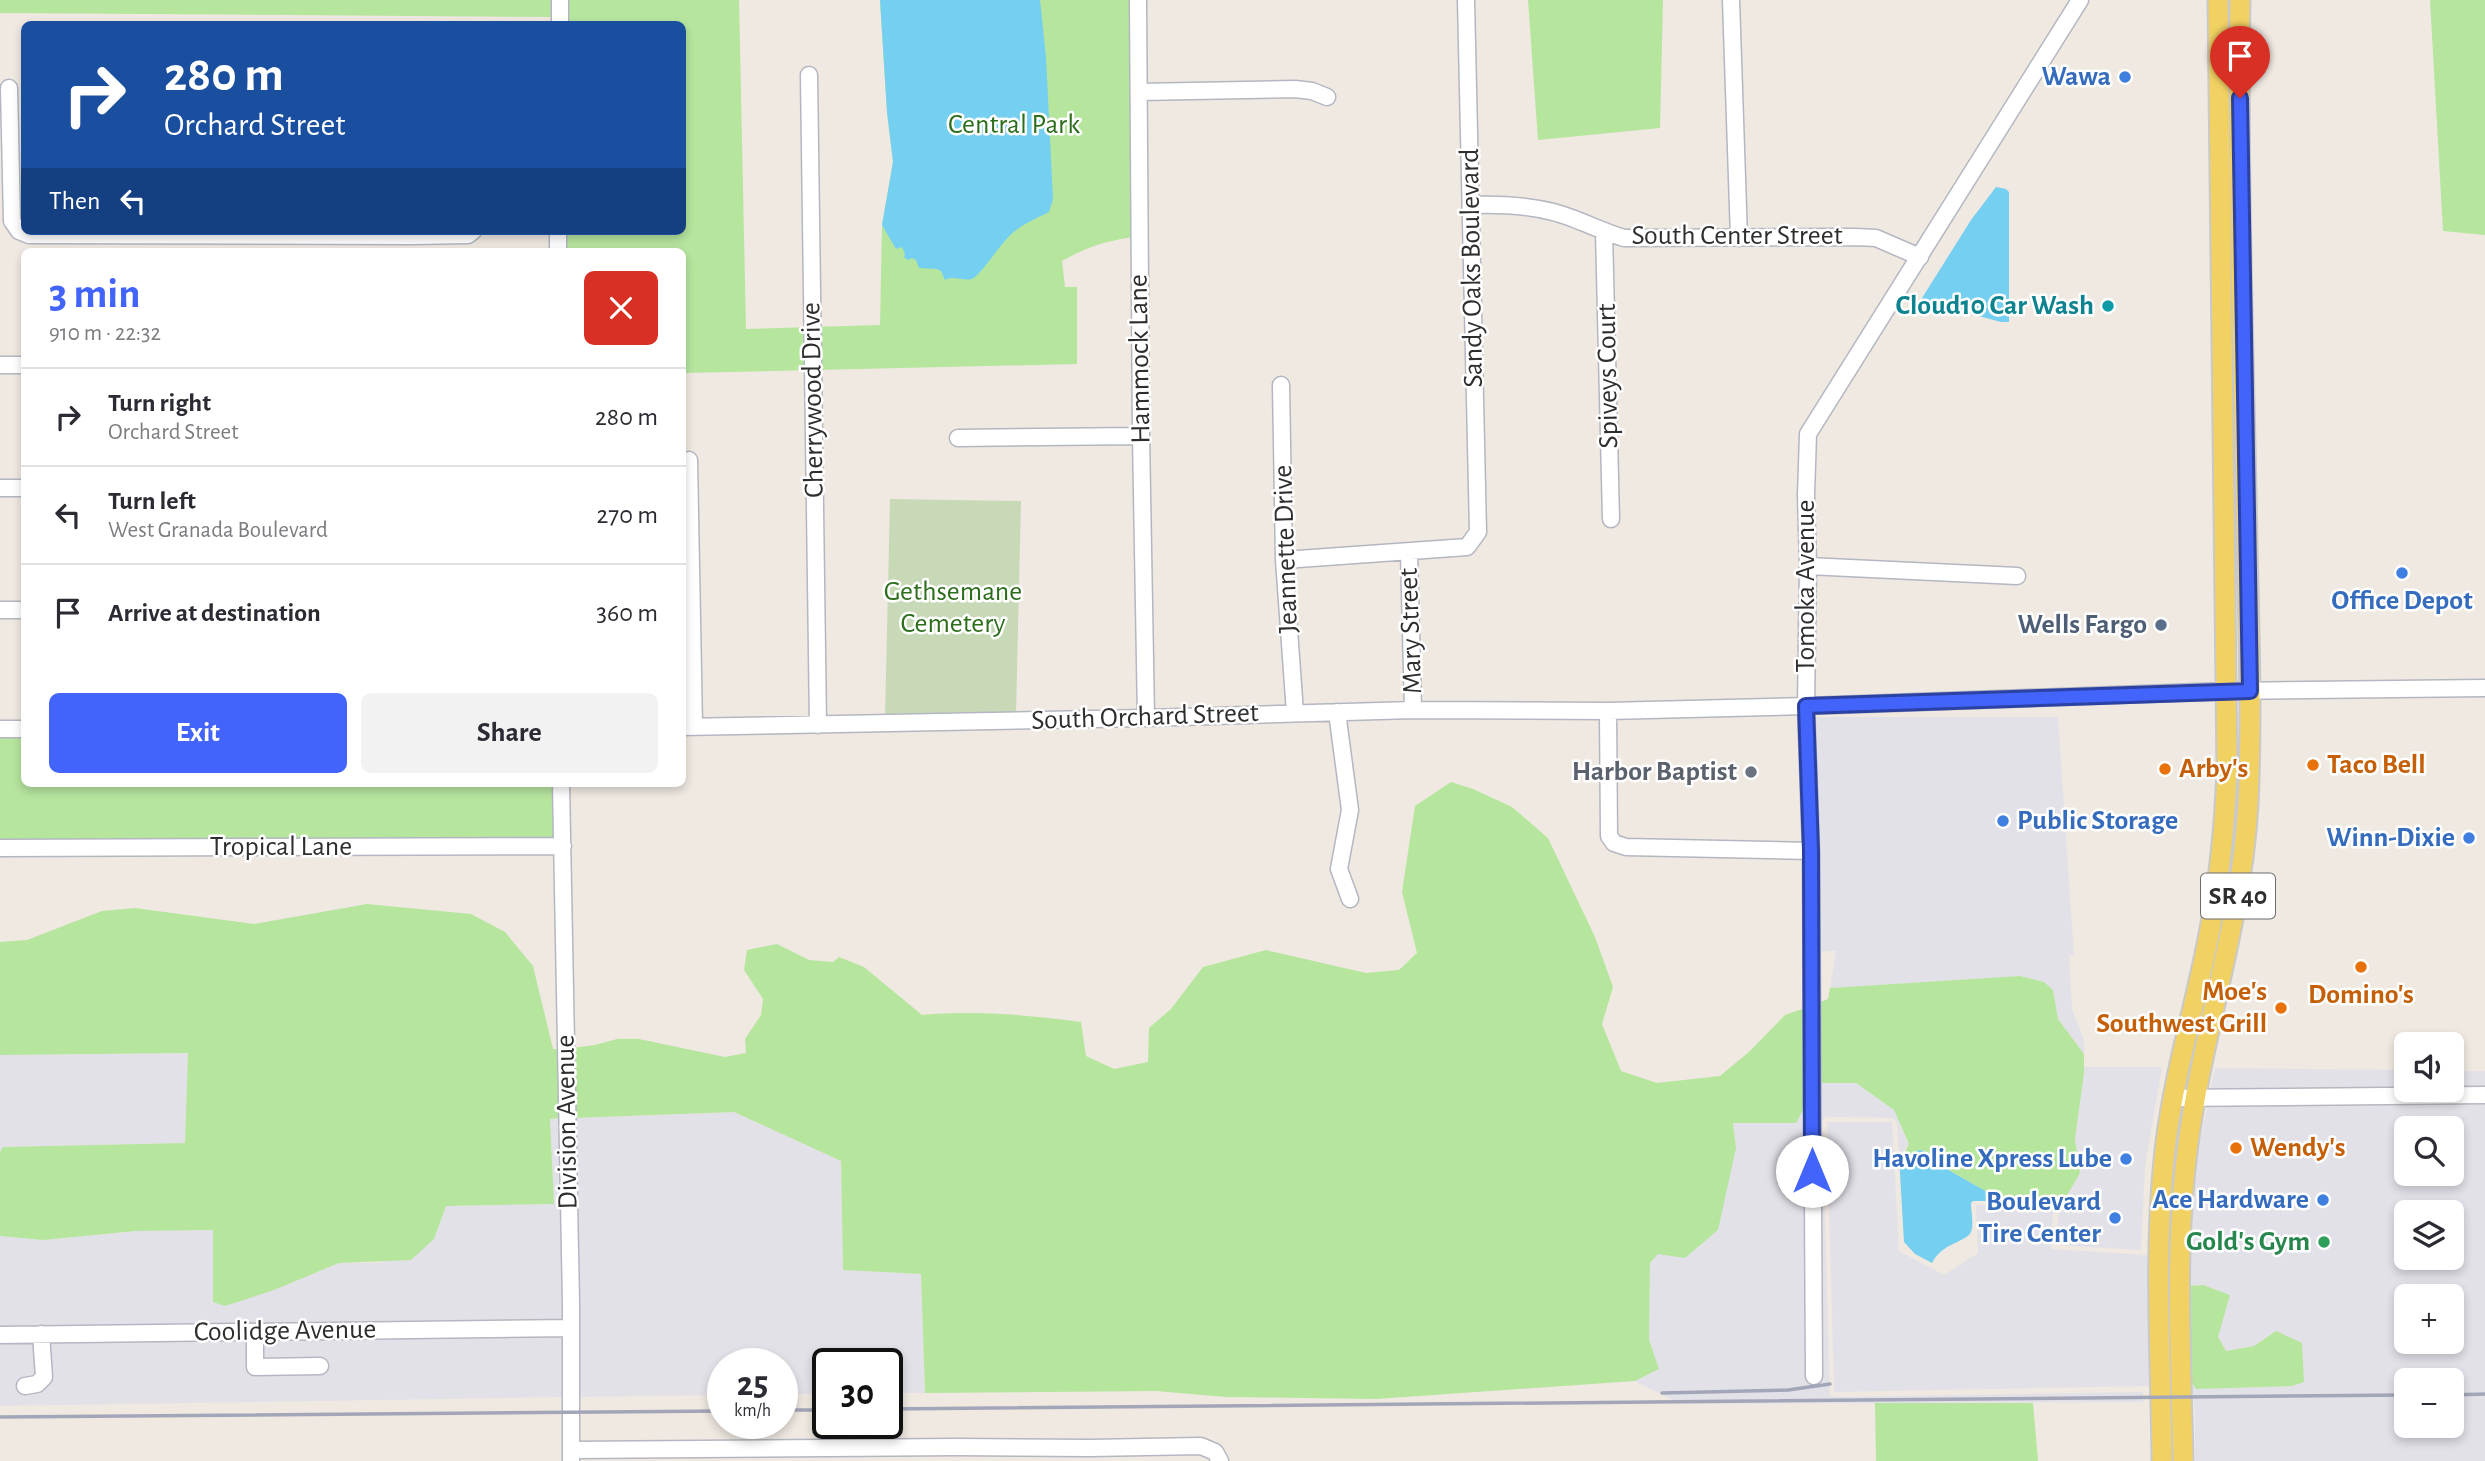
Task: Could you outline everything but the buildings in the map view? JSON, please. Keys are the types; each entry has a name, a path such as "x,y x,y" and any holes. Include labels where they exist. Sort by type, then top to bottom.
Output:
{"main road":[{"name":"SR 40","path":"2162,1461 2158,1301 2161,1185 2173,1098 2211,928 2226,803 2227,691 2218,0"},
{"name":"SR 40","path":"2183,1461 2180,1300 2183,1189 2196,1098 2239,891 2248,807 2250,691 2240,0"},
{"path":"2216,894 2227,907 2230,942"}],"street":[{"path":"560,0 560,21"},
{"name":"Hammock Lane","path":"1138,0 1146,718"},
{"name":"Sandy Oaks Boulevard","path":"1409,553 1467,547 1478,532 1466,0"},
{"path":"1731,0 1739,238"},
{"name":"Tomoka Avenue","path":"1814,1377 1811,851 1806,706 1808,434 2080,0"},
{"name":"Cherrywood Drive","path":"809,75 818,725"},
{"path":"9,88 12,221 21,232"},
{"path":"1139,92 1295,89 1312,91 1327,97"},
{"name":"South Center Street","path":"1471,205 1510,204 1555,212 1624,238 1876,238 1920,257"},
{"name":"Spiveys Court","path":"1604,232 1611,519"},
{"path":"29,235 113,235 113,248"},
{"path":"364,235 412,244 468,235"},
{"path":"2222,347 2244,346"},
{"path":"0,365 21,365"},
{"name":"Jeannette Drive","path":"1281,384 1284,560 1294,713"},
{"path":"958,438 1141,436"},
{"path":"688,727 689,460"},
{"path":"0,488 21,488"},
{"path":"1284,560 1409,553"},
{"name":"Mary Street","path":"1409,553 1413,710"},
{"path":"1808,566 2017,576"},
{"path":"0,610 21,610"},
{"name":"South Orchard Street","path":"688,727 1413,710 1806,706 2227,691 2485,688"},
{"path":"1608,710 1609,836 1614,844 1626,847 1811,851"},
{"path":"1336,712 1350,810 1339,869 1350,899"},
{"path":"0,729 21,729"},
{"name":"Division Avenue","path":"561,787 571,1455"},
{"name":"Tropical Lane","path":"0,848 563,846"},
{"path":"2173,1098 2485,1095"},
{"path":"2158,1301 2180,1300"},
{"name":"Coolidge Avenue","path":"0,1335 571,1328"},
{"path":"255,1332 255,1367 320,1366"},
{"path":"24,1386 37,1384 44,1377 41,1334"},
{"path":"571,1455 1091,1455 1201,1446 1217,1457"}],"shaded area":[{"path":"1813,717 2058,717 2074,955 2069,955 2072,1009 2084,1040 2084,1054 2058,1019 2053,990 2020,976 1830,988 1836,951 1818,951"},
{"path":"188,1053 185,1143 3,1147 0,1152 0,1055"},
{"path":"2084,1067 2162,1067 2145,1167 2141,1250 2056,1245 2059,1209 2080,1173 2075,1139"},
{"path":"2215,1068 2394,1070 2394,1090 2210,1092"},
{"path":"2464,1071 2485,1071 2485,1089 2464,1089"},
{"path":"1818,1083 1856,1083 1894,1110 1909,1145 1899,1156 1897,1123 1893,1118 1827,1117 1822,1120 1830,1395 2143,1392 2143,1402 1680,1404 1635,1381 1659,1368 1649,1340 1650,1263 1736,1148 1733,1123 1805,1106 1807,1381 1820,1383"},
{"path":"2485,1100 2485,1461 2195,1461 2195,1410 2190,1380 2196,1389 2292,1386 2304,1382 2276,1331 2254,1346 2226,1351 2218,1337 2203,1285 2190,1286 2195,1166 2208,1103"},
{"path":"734,1112 841,1161 843,1270 921,1274 925,1393 903,1393 903,1348 812,1348 812,1394 798,1394 798,1348 707,1348 707,1395 577,1397 574,1118"},
{"path":"561,1118 565,1323 0,1329 0,1236 43,1240 136,1231 214,1230 213,1302 274,1290 339,1263 380,1263 434,1239 446,1206 554,1204 550,1119"},
{"path":"1827,1122 1892,1122 1899,1251 1944,1275 1978,1253 1976,1205 2053,1208 2051,1249 2148,1255 2149,1386 1834,1392"},
{"path":"565,1334 565,1397 0,1406 0,1340 35,1340 38,1375 34,1379 17,1381 20,1392 39,1390 48,1340 249,1338 256,1373 327,1371 325,1360 261,1361 262,1338"}],"green space":[{"name":"Central Park","path":"0,0 739,0 746,329 880,325 882,225 893,162 880,0 1138,0 1139,236 1099,244 1062,261 1065,287 1077,287 1077,364 686,373 686,248 558,248 558,235 686,235 686,21 560,21 559,17 0,13"},
{"path":"1528,0 1663,0 1660,128 1538,140"},
{"path":"2430,0 2485,0 2485,235 2443,231"},
{"name":"Gethsemane Cemetery","path":"890,499 1021,501 1016,714 885,717"},
{"path":"0,735 21,735 21,787 555,787 557,840 0,842"},
{"path":"1451,782 1512,807 1548,838 1595,937 1613,987 1602,1024 1621,1071 1657,1083 1720,1076 1750,1051 1785,1015 1805,1008 1805,1106 1796,1123 1733,1123 1736,1148 1718,1230 1685,1258 1658,1254 1650,1263 1649,1340 1659,1369 1635,1381 1376,1399 1226,1397 1156,1391 925,1393 921,1274 843,1270 841,1161 734,1112 574,1118 573,1048 617,1039 639,1039 725,1057 746,1053 745,1039 761,1015 763,999 744,970 747,950 777,944 809,960 833,962 839,957 864,967 922,1015 1002,1014 1081,1022 1086,1056 1114,1069 1148,1062 1149,1028 1171,1009 1203,967 1266,950 1366,973 1399,970 1417,953 1402,892 1415,806"},
{"path":"367,904 471,914 505,932 533,966 553,1049 560,1049 561,1118 550,1119 554,1204 446,1206 434,1239 411,1260 339,1263 274,1290 225,1306 213,1302 213,1230 136,1231 43,1240 0,1236 0,1152 3,1147 185,1143 188,1053 0,1055 0,942 27,940 102,911 135,908 254,924"},
{"path":"2020,976 2044,982 2053,990 2058,1019 2084,1054 2075,1139 2080,1173 2059,1209 2053,1203 2003,1201 1950,1171 1945,1161 1931,1153 1920,1150 1909,1154 1905,1152 1909,1144 1894,1110 1856,1083 1818,1083 1818,1003 1828,999 1830,988"},
{"path":"2203,1285 2230,1295 2218,1337 2226,1351 2254,1346 2276,1331 2302,1343 2304,1382 2292,1386 2196,1389 2189,1379 2190,1286"},
{"path":"1875,1403 2033,1403 2038,1461 1876,1461"}],"water":[{"path":"880,0 1040,0 1046,57 1053,199 1049,212 1015,231 972,279 945,280 937,269 919,268 916,260 904,257 902,247 896,249 882,225 893,162"},
{"path":"1996,187 2009,192 2009,322 1927,302 1922,298 1971,220"},
{"path":"1920,1150 1941,1157 1950,1171 2003,1201 1973,1201 1971,1232 1942,1251 1932,1263 1915,1254 1904,1242 1899,1156 1905,1152 1909,1154"}],"railway":[{"path":"1662,1393 1788,1390 1830,1384"},
{"path":"2464,1395 2485,1394"},
{"path":"903,1409 2394,1395"},
{"path":"798,1410 812,1410"},
{"path":"0,1417 707,1411"}],"place":[{"name":"Wawa","path":"2125,77"},
{"name":"Cloud10 Car Wash","path":"2108,306"},
{"name":"Office Depot","path":"2402,573"},
{"name":"Wells Fargo","path":"2161,625"},
{"name":"Taco Bell","path":"2313,765"},
{"name":"Arby's","path":"2165,769"},
{"name":"Harbor Baptist","path":"1751,772"},
{"name":"Public Storage","path":"2003,821"},
{"name":"Winn-Dixie","path":"2469,838"},
{"name":"Domino's","path":"2361,967"},
{"name":"Moe's Southwest Grill","path":"2281,1008"},
{"name":"Wendy's","path":"2236,1148"},
{"name":"Havoline Xpress Lube","path":"2126,1159"},
{"name":"Ace Hardware","path":"2323,1200"},
{"name":"Boulevard Tire Center","path":"2115,1218"},
{"name":"Gold's Gym","path":"2324,1242"}],"route":[{"path":"1812,1171 1811,851 1806,706 2250,691 2240,98"}]}
